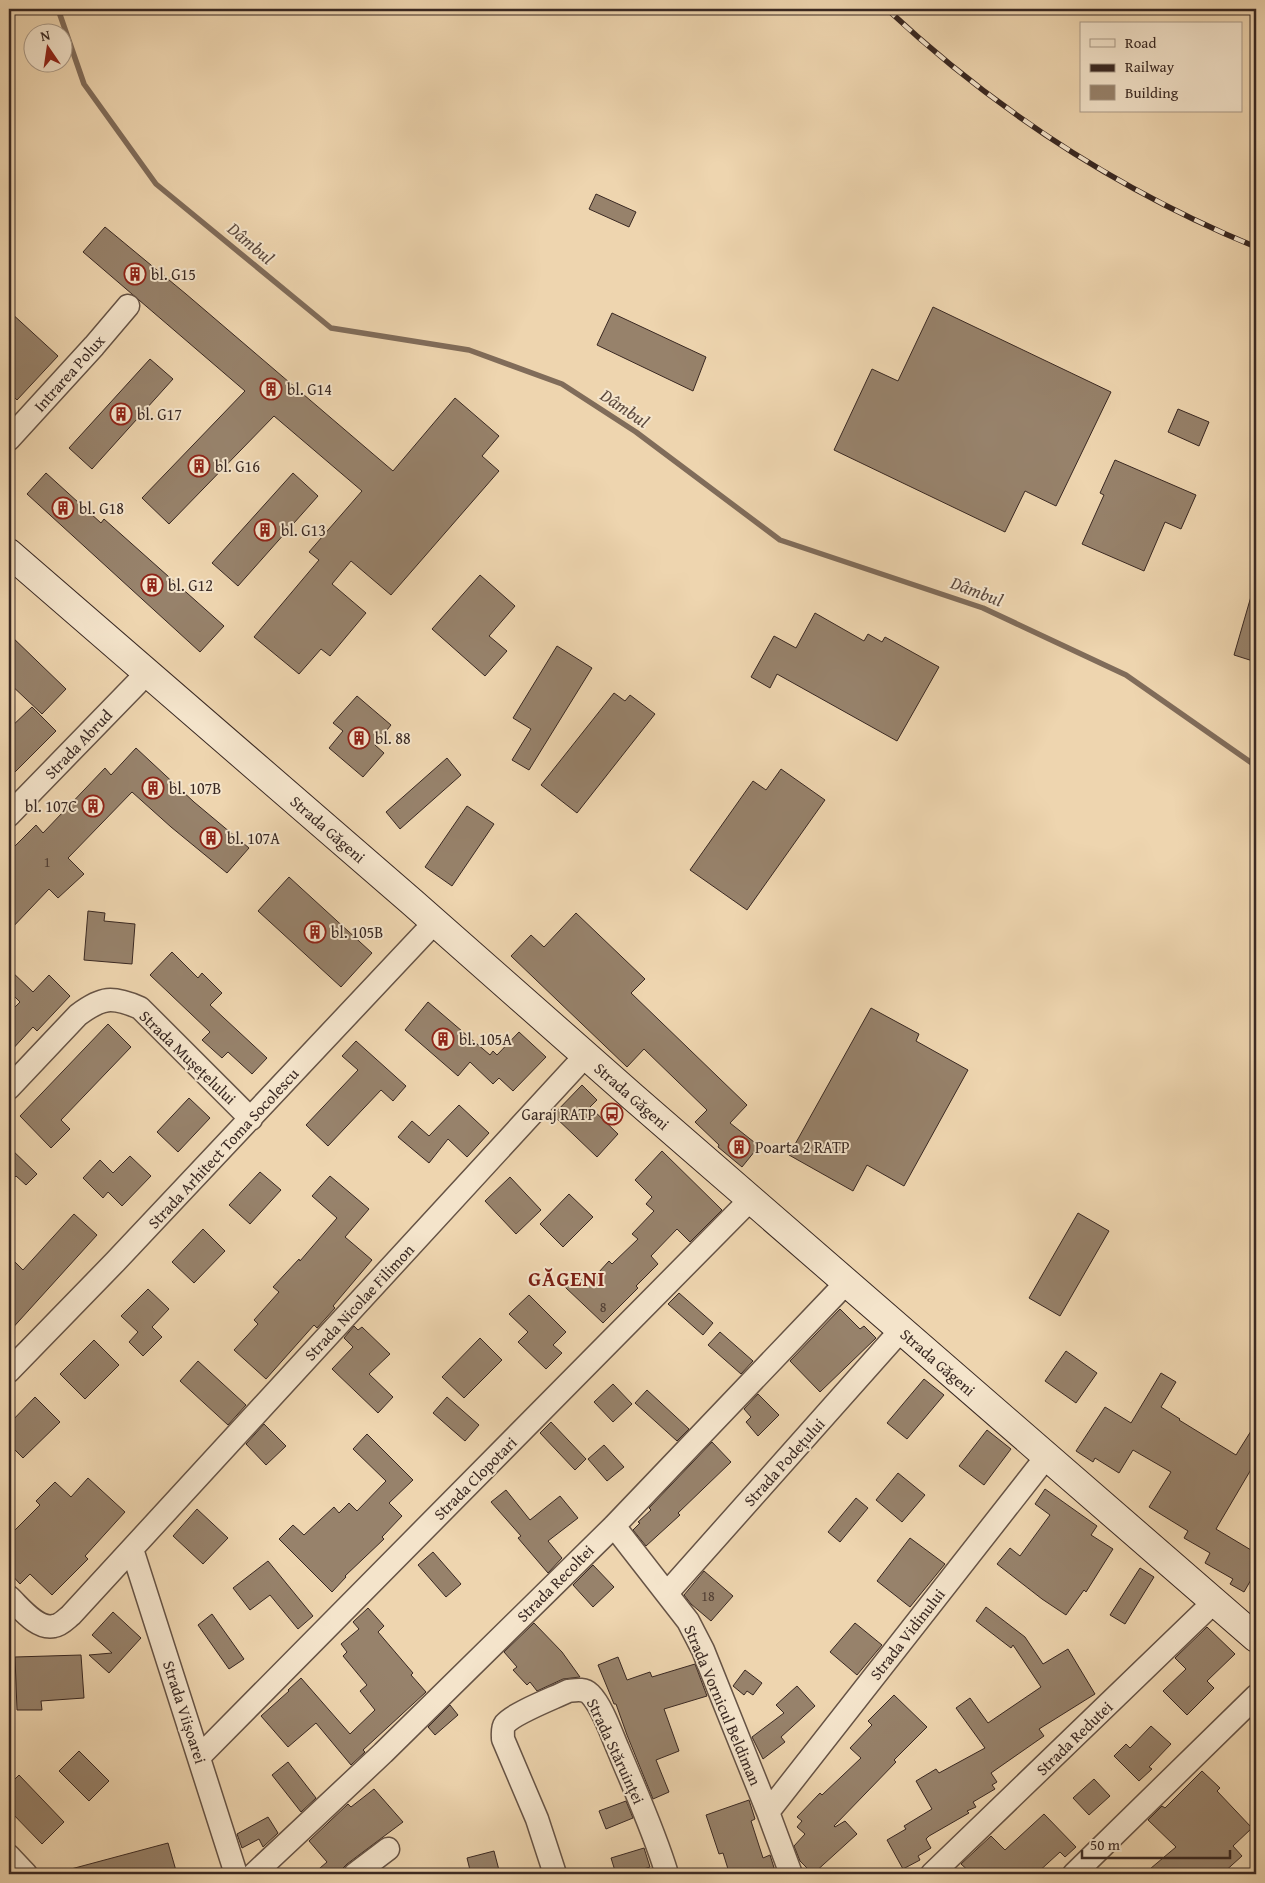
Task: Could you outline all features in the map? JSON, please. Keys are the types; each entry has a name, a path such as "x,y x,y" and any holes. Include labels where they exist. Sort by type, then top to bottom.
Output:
{"main road":[{"name":"Strada Găgeni","path":"9,553 435,922 750,1200 1256,1638"}],"street":[{"name":"Intrarea Polux","path":"9,439 128,306"},
{"name":"Strada Abrud","path":"9,815 147,673"},
{"name":"Strada Arhitect Toma Socolescu","path":"9,1371 115,1262 435,922"},
{"name":"Strada Mușețelului","path":"9,1088 78,1015 90,1006 106,1000 122,1000 140,1008 250,1118"},
{"name":"Strada Nicolae Filimon","path":"132,1550 586,1055"},
{"name":"Strada Clopotari","path":"199,1757 750,1200"},
{"name":"Strada Recoltei","path":"254,1874 383,1753 614,1526 846,1283"},
{"name":"Strada Podețului","path":"667,1593 901,1330"},
{"name":"Strada Vidinului","path":"768,1812 1047,1456"},
{"name":"Strada Vornicul Beldiman","path":"614,1526 688,1620 703,1650 791,1874"},
{"path":"9,1597 37,1622 44,1626 53,1627 71,1615 132,1550"},
{"name":"Strada Viișoarei","path":"132,1550 236,1874"},
{"name":"Strada Redutei","path":"932,1874 1215,1601"},
{"name":"Strada Stăruinței","path":"555,1874 537,1819 503,1739 502,1730 505,1724 521,1713 568,1691 583,1690 589,1693 596,1703 615,1742 667,1874"},
{"path":"1074,1874 1256,1696"},
{"path":"355,1874 388,1849"},
{"path":"9,1856 26,1874"}],"building":[{"path":"596,194 636,212 629,227 589,209"},
{"path":"105,227 393,471 455,398 499,436 482,456 499,471 391,595 351,561 332,584 366,613 330,656 321,649 299,674 254,637 319,560 309,552 362,491 274,416 169,524 142,498 245,391 83,252"},
{"path":"933,307 1111,392 1056,506 1025,491 1005,532 834,450 872,369 898,381"},
{"path":"9,311 58,356 17,400 9,392"},
{"path":"612,313 706,357 693,391 597,345"},
{"name":"bl. G17","path":"150,359 173,379 92,469 69,448"},
{"path":"1178,409 1209,422 1199,446 1168,432"},
{"path":"1115,460 1196,495 1181,529 1165,522 1144,571 1082,544 1104,495 1100,493"},
{"name":"bl. G12","path":"46,473 101,523 104,519 224,626 200,652 27,494"},
{"name":"bl. G13","path":"293,473 318,496 238,586 212,563"},
{"path":"480,575 515,606 489,636 507,651 485,676 432,629"},
{"path":"1252,593 1256,593 1256,662 1234,655"},
{"path":"815,613 864,641 868,634 882,642 885,637 939,667 897,741 777,674 770,688 751,677 774,636 796,648"},
{"path":"9,634 66,689 42,714 9,683"},
{"path":"557,646 592,668 529,770 512,760 531,729 513,718"},
{"path":"614,693 625,701 630,695 655,714 577,813 541,785"},
{"name":"bl. 88","path":"357,696 391,725 375,745 384,753 363,777 329,748 343,731 333,723"},
{"path":"32,707 56,731 9,778 9,729"},
{"path":"136,748 194,802 249,848 227,873 132,792 68,858 84,874 58,898 49,889 9,931 9,852 36,825 43,833 105,768 111,775"},
{"path":"447,758 461,775 400,829 386,812"},
{"path":"781,769 825,800 747,910 690,870 753,781 766,790"},
{"path":"467,806 494,824 452,886 425,867"},
{"name":"bl. 105B","path":"289,877 372,953 341,987 258,911"},
{"path":"88,911 105,913 104,921 135,924 132,964 84,960"},
{"path":"576,913 645,979 631,993 747,1105 730,1123 759,1146 742,1167 718,1147 719,1145 695,1122 707,1110 644,1049 627,1067 511,956 531,935 544,947"},
{"path":"172,952 198,978 202,973 222,993 210,1005 267,1058 252,1074 228,1052 222,1058 202,1040 210,1032 150,975"},
{"path":"9,969 33,992 49,975 70,996 37,1031 33,1027 9,1053 9,1013 20,1002 9,991"},
{"path":"428,1002 490,1055 493,1051 497,1055 519,1032 546,1057 513,1091 499,1078 493,1084 470,1062 458,1076 405,1030"},
{"path":"871,1008 919,1034 916,1041 968,1070 904,1186 867,1165 853,1191 789,1155"},
{"path":"108,1024 131,1047 61,1120 70,1129 51,1148 20,1116"},
{"path":"356,1041 406,1086 393,1101 381,1090 328,1146 306,1125 358,1070 342,1056"},
{"path":"582,1085 597,1100 590,1107 618,1134 597,1157 553,1115"},
{"path":"189,1098 210,1118 178,1152 157,1132"},
{"path":"459,1105 489,1133 467,1157 448,1139 429,1163 398,1137 412,1121 429,1136"},
{"path":"9,1147 37,1174 26,1185 16,1176 9,1183"},
{"path":"662,1151 722,1210 690,1242 677,1229 651,1256 658,1264 636,1286 638,1288 603,1323 565,1287 576,1275 587,1285 609,1261 612,1264 638,1239 632,1234 654,1211 646,1204 652,1197 635,1180"},
{"path":"130,1156 151,1176 122,1206 108,1192 103,1198 83,1178 100,1160 113,1173"},
{"path":"260,1172 281,1190 250,1224 229,1205"},
{"path":"330,1176 369,1209 345,1237 372,1260 333,1306 335,1308 317,1328 314,1325 266,1379 234,1350 258,1324 254,1320 279,1292 273,1287 299,1259 300,1261 337,1218 312,1196"},
{"path":"510,1177 541,1210 516,1234 485,1201"},
{"path":"569,1194 593,1217 563,1247 540,1224"},
{"path":"1078,1213 1109,1231 1060,1316 1029,1298"},
{"path":"74,1214 97,1235 9,1332 9,1256 23,1270"},
{"path":"203,1229 225,1251 194,1283 172,1262"},
{"path":"148,1289 169,1309 152,1327 162,1337 143,1356 129,1342 138,1332 121,1316"},
{"path":"679,1293 713,1323 703,1335 668,1304"},
{"path":"529,1295 566,1332 553,1345 562,1353 546,1369 518,1342 528,1332 509,1314"},
{"path":"840,1309 860,1329 864,1326 876,1338 820,1392 790,1361"},
{"path":"354,1326 358,1330 362,1327 390,1354 369,1374 393,1397 378,1413 332,1369 353,1347 344,1338"},
{"path":"720,1332 753,1361 741,1374 708,1345"},
{"path":"480,1338 502,1360 464,1398 442,1377"},
{"path":"94,1340 119,1365 85,1399 60,1374"},
{"path":"1066,1351 1097,1373 1076,1403 1045,1381"},
{"path":"198,1361 246,1405 228,1425 180,1381"},
{"path":"1161,1373 1176,1382 1161,1407 1236,1455 1256,1423 1256,1461 1216,1529 1256,1553 1256,1571 1244,1592 1230,1584 1233,1579 1205,1563 1210,1553 1184,1538 1188,1531 1149,1507 1171,1472 1133,1450 1119,1473 1095,1458 1093,1462 1076,1451 1105,1407 1131,1423"},
{"path":"924,1379 944,1395 907,1439 887,1423"},
{"path":"613,1384 632,1404 613,1422 594,1402"},
{"path":"647,1390 689,1429 677,1441 635,1403"},
{"path":"758,1394 779,1415 758,1436 746,1422 751,1417 744,1409"},
{"path":"35,1397 60,1422 23,1458 9,1444 9,1424"},
{"path":"447,1397 479,1425 465,1441 433,1413"},
{"path":"551,1422 586,1459 575,1470 540,1433"},
{"path":"264,1424 286,1446 266,1465 246,1444"},
{"path":"987,1430 1011,1449 984,1485 959,1466"},
{"path":"367,1434 413,1480 389,1503 402,1516 382,1537 384,1539 345,1576 332,1592 279,1539 293,1525 304,1535 334,1507 339,1513 349,1503 357,1511 386,1481 353,1449"},
{"path":"712,1442 731,1462 678,1513 680,1515 646,1546 633,1530 640,1523 638,1522"},
{"path":"604,1445 624,1467 607,1481 588,1459"},
{"path":"898,1473 925,1495 902,1522 876,1500"},
{"path":"88,1478 125,1512 85,1556 88,1559 52,1595 30,1574 20,1584 9,1572 9,1536 40,1505 36,1501 55,1482 71,1497"},
{"path":"1045,1489 1097,1526 1091,1535 1113,1549 1086,1592 1084,1590 1066,1615 997,1564 1010,1548 1020,1556 1050,1515 1035,1504"},
{"path":"506,1490 530,1520 560,1496 578,1518 548,1541 562,1558 548,1573 518,1538 521,1536 491,1502"},
{"path":"856,1498 868,1508 840,1542 828,1532"},
{"path":"197,1509 228,1538 203,1564 173,1536"},
{"path":"910,1538 945,1564 910,1607 877,1581"},
{"path":"433,1552 461,1584 446,1597 418,1565"},
{"path":"268,1561 313,1616 298,1629 270,1595 250,1610 233,1588"},
{"path":"593,1565 614,1587 593,1607 573,1585"},
{"path":"1140,1568 1154,1577 1125,1624 1110,1615"},
{"path":"704,1571 733,1596 711,1621 691,1604 684,1595"},
{"path":"986,1607 1025,1637 1043,1664 1068,1649 1095,1694 1039,1729 1044,1736 991,1773 997,1782 992,1785 995,1789 973,1802 976,1807 967,1811 969,1813 929,1836 926,1839 931,1848 918,1856 920,1860 903,1869 887,1840 906,1829 904,1826 932,1809 916,1781 936,1769 939,1773 985,1748 956,1708 970,1698 988,1723 1041,1687 1013,1645 1011,1648 976,1621"},
{"path":"368,1608 384,1626 378,1632 413,1673 411,1675 426,1692 363,1750 365,1752 351,1765 316,1723 288,1747 261,1716 301,1678 350,1734 375,1710 360,1691 367,1685 343,1656 347,1652 341,1644 359,1629 353,1622"},
{"path":"113,1612 141,1638 109,1673 89,1655 112,1653 92,1635"},
{"path":"212,1614 244,1659 229,1669 198,1625"},
{"path":"534,1623 562,1652 580,1677 563,1679 537,1691 530,1682 527,1685 513,1670 517,1667 504,1652"},
{"path":"855,1623 882,1645 857,1675 830,1652"},
{"path":"1207,1627 1235,1654 1207,1681 1214,1688 1187,1715 1163,1691 1186,1669 1175,1658"},
{"path":"81,1655 84,1698 41,1701 42,1710 17,1710 15,1657"},
{"path":"618,1657 627,1680 650,1672 652,1677 695,1664 707,1696 664,1709 679,1751 656,1760 669,1792 653,1799 616,1704 614,1704 598,1665"},
{"path":"745,1670 762,1683 753,1695 747,1691 744,1695 733,1686"},
{"path":"797,1686 815,1706 781,1737 785,1742 763,1759 752,1737 784,1713 776,1705"},
{"path":"894,1695 927,1727 834,1826 845,1821 857,1834 813,1874 800,1861 794,1846 805,1834 797,1827 802,1821 797,1817 820,1793 822,1795 861,1758 850,1748 872,1725 868,1721"},
{"path":"450,1705 458,1715 435,1735 428,1727"},
{"path":"1151,1726 1171,1744 1149,1767 1152,1769 1139,1781 1114,1756 1126,1744 1130,1748"},
{"path":"79,1751 109,1781 89,1801 59,1771"},
{"path":"288,1762 316,1798 301,1812 272,1775"},
{"path":"1202,1771 1220,1788 1217,1791 1252,1828 1233,1846 1242,1856 1222,1874 1144,1874 1176,1847 1148,1820 1162,1806 1165,1808"},
{"path":"19,1775 64,1822 42,1844 9,1810 9,1785"},
{"path":"1094,1779 1110,1796 1089,1815 1073,1798"},
{"path":"374,1789 403,1822 347,1864 343,1868 342,1874 313,1874 327,1862 309,1841 348,1804 351,1807"},
{"path":"749,1800 755,1819 751,1821 763,1858 770,1855 776,1874 722,1874 721,1871 728,1869 723,1853 719,1854 706,1815"},
{"path":"626,1801 633,1818 606,1829 599,1811"},
{"path":"1044,1814 1076,1847 1065,1857 1060,1852 1036,1874 972,1874 961,1864 991,1836 1005,1850"},
{"path":"268,1817 278,1833 263,1847 259,1839 242,1848 237,1834"},
{"path":"168,1843 177,1874 72,1874 71,1869"},
{"path":"644,1848 650,1867 637,1871 638,1874 616,1874 611,1858"},
{"path":"494,1851 500,1874 471,1874 467,1858"}],"waterway":[{"name":"Dâmbul","path":"58,9 84,84 156,184 331,328 469,350 562,384 636,432 780,540 983,608 1126,675 1256,766"}],"railway":[{"path":"887,9 971,81 1061,145 1108,174 1156,200 1256,247"}],"place":[{"name":"bl. G15","path":"135,274"},
{"name":"bl. G14","path":"271,389"},
{"name":"bl. G17","path":"121,414"},
{"name":"bl. G16","path":"199,466"},
{"name":"bl. G18","path":"63,508"},
{"name":"bl. G13","path":"265,530"},
{"name":"bl. G12","path":"152,585"},
{"name":"bl. 88","path":"359,738"},
{"name":"bl. 107B","path":"153,788"},
{"name":"bl. 107C","path":"93,806"},
{"name":"bl. 107A","path":"211,838"},
{"name":"bl. 105B","path":"315,932"},
{"name":"bl. 105A","path":"443,1039"},
{"name":"Garaj RATP","path":"612,1114"},
{"name":"Poarta 2 RATP","path":"739,1147"}],"district":[{"name":"GĂGENI","path":"567,1278"}]}
